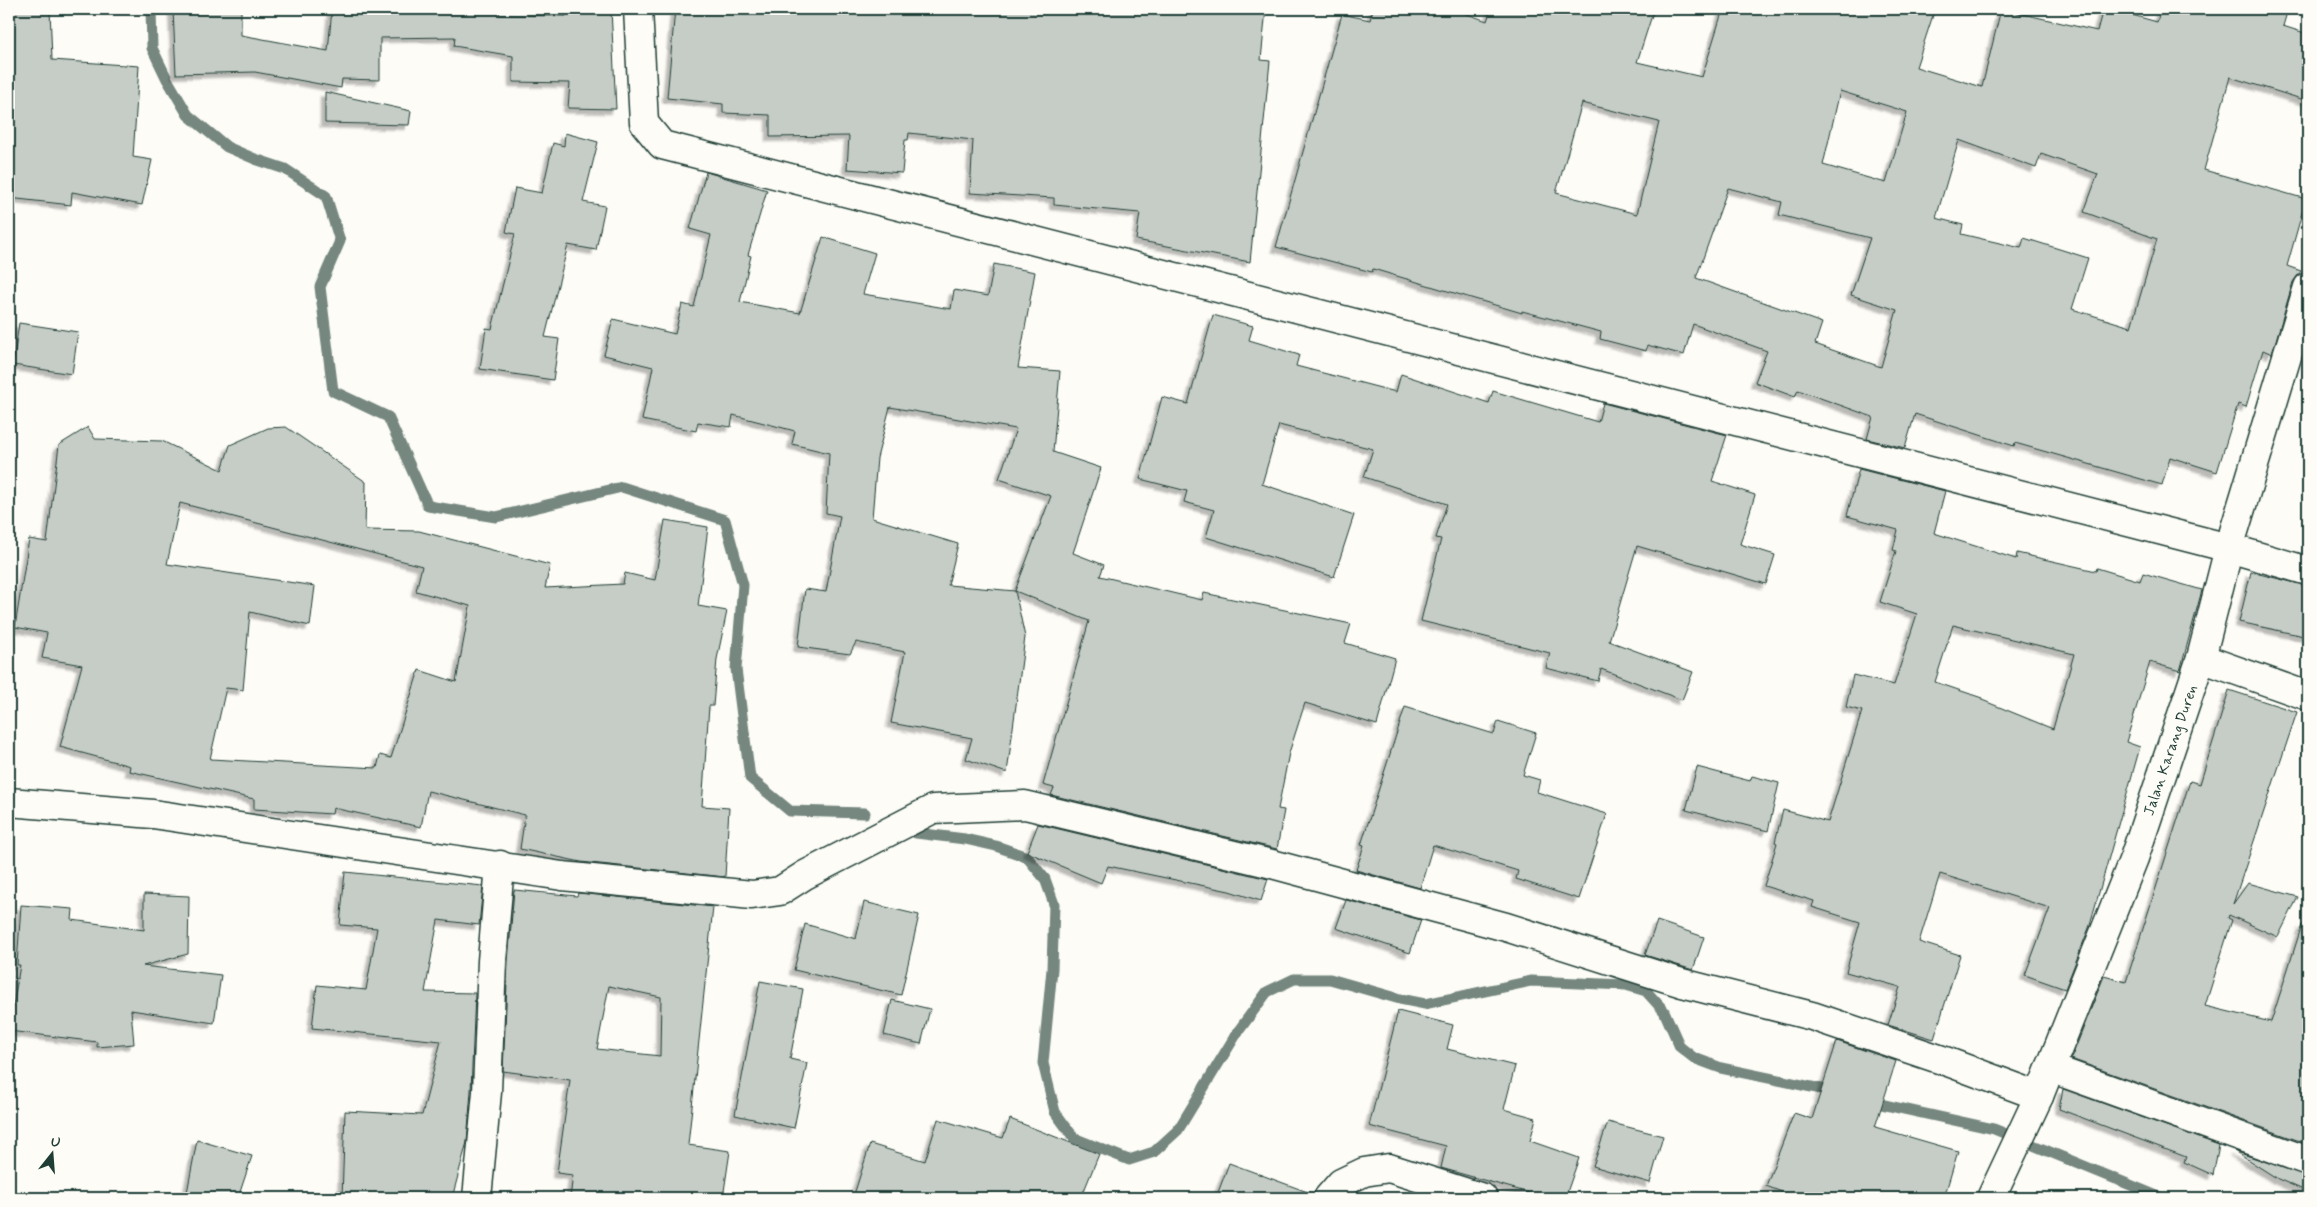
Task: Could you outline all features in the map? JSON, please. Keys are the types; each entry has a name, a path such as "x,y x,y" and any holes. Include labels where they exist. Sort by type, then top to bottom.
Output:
{"street":[{"path":"638,9 644,123 662,145 2229,548 2308,571"},
{"name":"Jalan Karang Duren","path":"1991,1198 2036,1102 2134,858 2201,658 2229,548 2308,287"},
{"path":"2201,658 2308,696"},
{"path":"9,802 153,814 562,876 752,895 780,891 805,875 933,809 1025,805 1272,864 1506,927 1682,983 1812,1016 1948,1062 2036,1102"},
{"path":"477,1198 487,1092 492,962 500,866"},
{"path":"2050,1068 2308,1161"},
{"path":"1328,1198 1341,1183 1364,1172 1389,1168 1483,1198"}],"building":[{"path":"10,9 50,9 52,60 139,66 133,157 152,160 142,205 72,192 71,205 9,198 9,93 13,76"},
{"path":"241,9 241,35 328,51 332,9 500,9 499,15 566,16 566,9 611,9 616,109 568,108 570,83 513,82 513,56 454,46 455,37 380,38 380,80 342,79 341,88 255,72 176,74 173,10"},
{"path":"675,9 1266,9 1261,60 1270,61 1250,262 1136,240 1140,213 1054,205 1054,198 970,193 973,140 909,133 908,140 905,140 902,173 847,169 849,136 770,137 770,115 723,113 723,104 667,98"},
{"path":"1373,9 1453,9 1487,21 1491,9 1654,9 1637,62 1702,77 1723,9 1935,9 1916,67 1982,87 2001,9 2097,31 2103,9 2111,9 2157,22 2161,9 2288,9 2283,26 2308,34 2308,101 2230,77 2204,170 2306,199 2287,266 2301,271 2293,282 2272,354 2263,350 2246,407 2238,404 2217,472 2170,457 2162,485 2015,443 2014,446 1915,414 1905,448 1867,439 1873,417 1798,390 1795,397 1755,382 1767,351 1693,324 1684,355 1647,345 1646,351 1600,339 1601,332 1522,311 1522,313 1373,269 1372,272 1276,247 1342,14 1370,20","holes":["1840,91 1907,112 1886,183 1823,165","1582,103 1659,122 1637,214 1556,193","1959,140 2036,168 2041,154 2098,174 2084,212 2157,239 2131,327 2072,309 2088,258 2024,238 2021,248 1961,234 1963,225 1936,218","1728,188 1782,202 1779,215 1870,238 1851,295 1897,310 1881,367 1815,344 1822,323 1696,278"]},
{"path":"325,92 411,111 409,125 325,123"},
{"path":"565,133 598,142 583,202 605,206 596,250 568,245 545,337 559,339 553,380 480,369 486,328 492,329 515,234 506,232 515,188 542,193 553,143 564,146"},
{"path":"706,172 767,190 748,255 751,256 740,302 800,313 823,237 875,253 863,294 951,309 954,290 988,296 994,264 1035,272 1018,368 1060,371 1053,452 1101,468 1073,553 1104,565 1100,576 1202,600 1204,593 1351,624 1345,643 1395,658 1377,725 1305,703 1289,753 1278,809 1284,810 1277,849 1051,795 1054,788 1043,785 1089,621 1015,591 1025,637 1007,773 966,759 972,738 891,723 905,652 856,642 850,654 798,647 805,589 826,592 840,516 826,513 829,453 792,444 795,431 733,415 731,427 698,422 696,431 642,420 653,367 604,355 613,319 675,334 682,304 694,307 711,235 690,229","holes":["890,407 1016,429 999,479 1051,496 1015,591 948,585 958,544 872,518 877,458"]},
{"path":"1213,315 1253,326 1249,340 1299,355 1296,366 1396,392 1401,374 1489,403 1493,391 1598,422 1603,403 1727,435 1712,481 1755,495 1740,544 1775,555 1766,584 1637,546 1609,641 1693,672 1682,700 1601,669 1598,681 1546,668 1550,653 1421,621 1441,539 1436,538 1447,504 1364,477 1373,449 1279,425 1262,484 1354,515 1334,577 1206,537 1214,510 1184,502 1187,491 1140,479 1162,397 1188,404"},
{"path":"19,323 78,332 72,374 13,365"},
{"path":"88,427 95,439 162,441 222,470 230,445 268,428 286,427 366,482 365,530 419,531 550,565 545,588 623,584 625,573 655,580 665,520 708,527 698,606 727,611 717,659 713,706 709,706 702,806 729,808 725,877 581,862 520,849 525,815 428,791 421,827 333,808 332,814 254,809 254,799 129,771 130,766 60,747 82,665 42,658 47,633 15,627 29,539 47,542 59,445","holes":["180,503 422,566 416,591 470,606 456,682 419,670 391,758 380,755 377,768 210,759 226,688 243,690 250,612 310,626 315,586 167,564"]},
{"path":"1859,469 1945,491 1934,533 2016,559 2017,553 2096,571 2097,568 2140,581 2143,573 2202,590 2180,671 2150,662 2126,742 2140,747 2089,928 2065,989 2025,975 2050,908 1940,874 1919,942 1960,955 1934,1039 1888,1025 1900,987 1846,972 1860,922 1812,907 1814,901 1764,886 1777,843 1775,842 1783,810 1828,822 1862,711 1846,707 1853,675 1894,685 1917,614 1880,602 1896,551 1893,550 1898,530 1847,516","holes":["1953,625 2074,654 2053,729 1982,700 1982,698 1935,682"]},
{"path":"2251,572 2308,586 2308,637 2239,622"},
{"path":"2229,690 2297,712 2233,904 2248,883 2298,897 2278,937 2229,915 2228,918 2232,920 2205,1006 2271,1022 2302,925 2308,926 2308,1144 2071,1059 2104,976 2126,982 2190,781 2200,784"},
{"path":"1405,707 1494,734 1498,721 1536,733 1523,775 1540,780 1537,792 1607,814 1579,899 1516,879 1518,871 1433,845 1420,888 1356,870 1364,846 1361,845"},
{"path":"1697,767 1750,781 1752,776 1779,783 1768,831 1686,810"},
{"path":"1038,824 1268,879 1261,901 1229,891 1108,866 1101,883 1027,852"},
{"path":"345,872 483,886 479,925 438,920 425,992 475,993 467,1142 452,1198 342,1198 345,1111 422,1115 441,1041 312,1028 317,985 366,990 377,928 340,925"},
{"path":"514,890 577,896 578,893 713,907 688,1145 730,1151 723,1198 619,1195 618,1198 570,1198 573,1175 557,1173 570,1080 503,1071 508,962","holes":["609,986 661,997 660,1056 597,1049"]},
{"path":"144,894 189,896 188,954 143,966 221,975 214,1023 131,1010 134,1044 97,1047 97,1042 9,1031 20,965 17,965 21,905 73,909 72,920 144,930"},
{"path":"1346,900 1421,920 1410,953 1336,928"},
{"path":"864,902 919,915 901,995 794,970 805,924 856,939"},
{"path":"1657,921 1704,937 1693,970 1645,955"},
{"path":"760,981 803,989 790,1059 807,1063 794,1128 735,1115"},
{"path":"892,1000 930,1009 921,1044 884,1035"},
{"path":"1398,1011 1453,1025 1447,1049 1515,1066 1504,1109 1536,1118 1530,1141 1579,1158 1565,1198 1547,1198 1441,1168 1446,1146 1369,1126"},
{"path":"1837,1041 1896,1061 1875,1127 1958,1151 1944,1198 1798,1198 1766,1186 1794,1113 1812,1119"},
{"path":"2063,1089 2219,1145 2213,1175 2184,1162 2186,1157 2059,1109"},
{"path":"938,1119 1003,1138 1010,1119 1099,1154 1081,1198 853,1198 870,1144 925,1161"},
{"path":"1608,1122 1663,1136 1650,1183 1593,1166"},
{"path":"197,1140 252,1156 238,1198 186,1198"},
{"path":"2234,1151 2308,1176 2308,1192 2278,1179"},
{"path":"1229,1163 1313,1194 1313,1198 1216,1198"}],"waterway":[{"path":"151,9 152,48 188,115 227,147 285,169 326,196 340,241 320,287 333,391 388,417 428,506 496,517 622,487 725,520 743,585 736,669 750,778 790,811 865,813"},
{"path":"916,833 965,839 996,846 1027,857 1045,879 1054,904 1052,969 1043,1063 1055,1112 1074,1138 1129,1160 1154,1152 1178,1130 1237,1033 1267,992 1294,979 1330,979 1400,999 1425,1004 1531,981 1626,985 1646,991 1664,1011 1680,1047 1694,1058 1721,1068 1835,1092"},
{"path":"1867,1101 1994,1129 2162,1198"}]}
